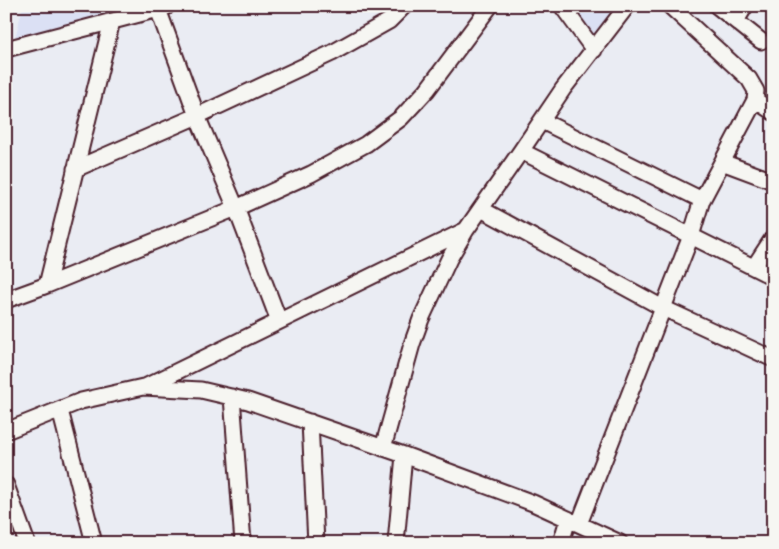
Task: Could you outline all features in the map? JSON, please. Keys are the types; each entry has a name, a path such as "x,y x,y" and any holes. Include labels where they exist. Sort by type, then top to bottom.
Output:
{"street":[{"path":"75,169 197,116 340,49 389,21 404,6"},
{"path":"6,300 236,208 311,174 366,144 402,118 427,90 490,6"},
{"path":"562,6 594,50"},
{"path":"383,448 421,318 449,259 466,230 563,89 628,6"},
{"path":"561,543 573,521 663,308 691,236 702,200 755,100 756,91 749,79 670,6"},
{"path":"717,6 762,41"},
{"path":"736,21 745,6"},
{"path":"6,49 163,8 197,116 236,208 279,321"},
{"path":"47,285 112,21"},
{"path":"755,100 773,112"},
{"path":"542,120 702,200"},
{"path":"521,152 773,276"},
{"path":"722,162 773,181"},
{"path":"481,209 663,308 773,359"},
{"path":"6,431 81,401 143,387 466,230"},
{"path":"754,267 773,238"},
{"path":"143,387 201,390 248,400 533,503 620,543"},
{"path":"232,397 243,543"},
{"path":"60,410 94,543"},
{"path":"310,422 316,543"},
{"path":"396,543 404,455"},
{"path":"6,485 27,543"}],"shaded area":[{"path":"23,6 188,6 11,55"},
{"path":"555,6 626,6 592,59"}]}
